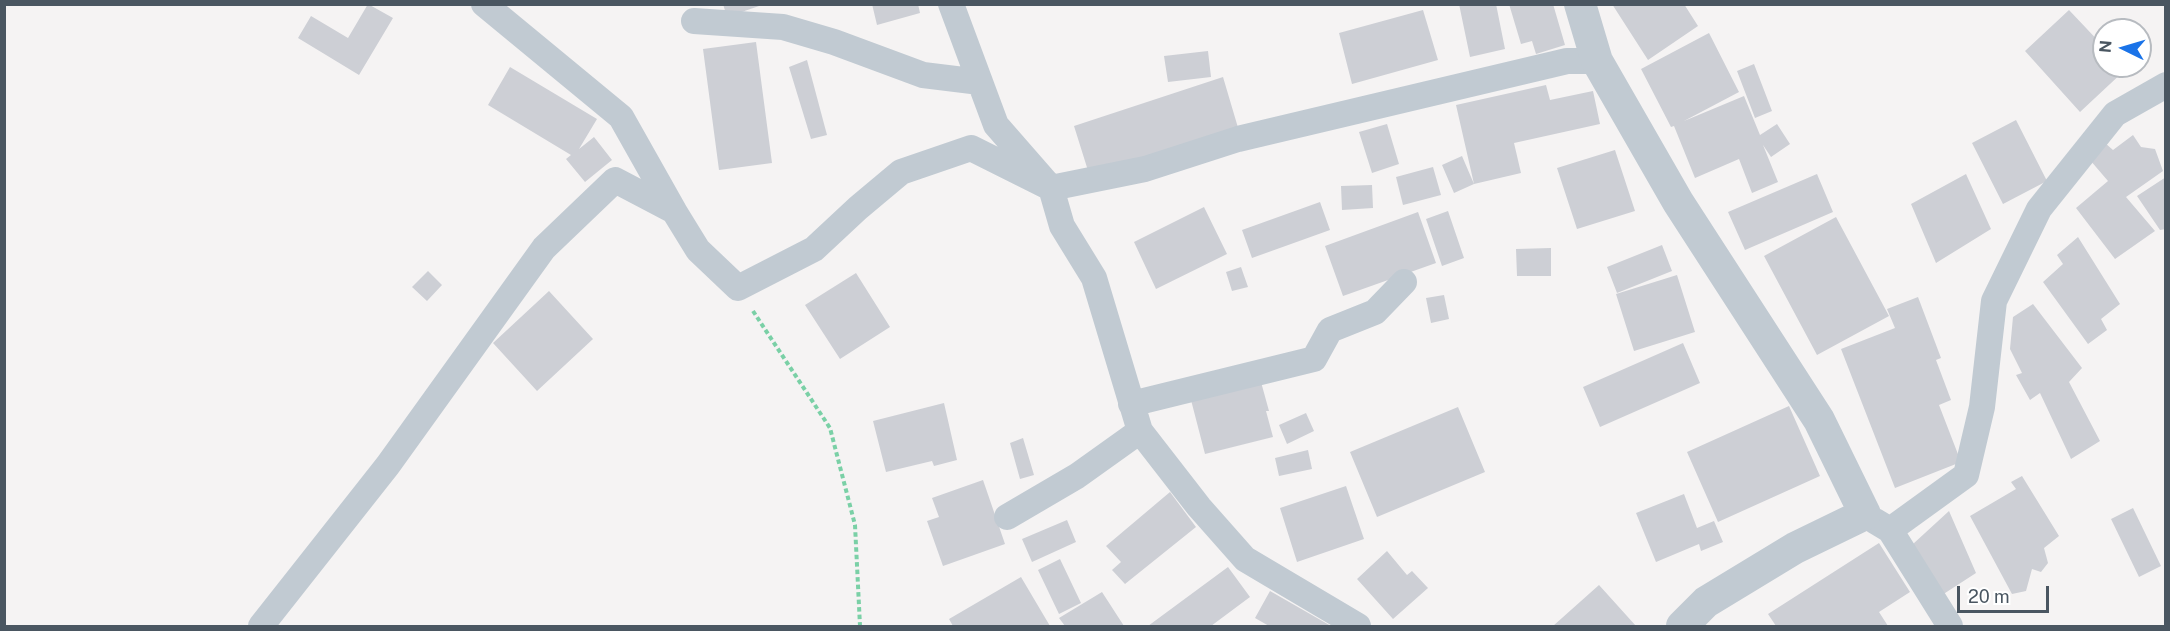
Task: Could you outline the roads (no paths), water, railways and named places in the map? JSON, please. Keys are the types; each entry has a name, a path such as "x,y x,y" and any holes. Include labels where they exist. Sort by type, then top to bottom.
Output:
{"street":[{"path":"484,4 621,117 698,250 738,288 814,249 901,172 971,148 996,125"},
{"path":"951,4 996,125 1051,188 1062,226 1094,279 1140,431 1199,507 1245,559 1358,627"},
{"path":"1580,4 1597,61 1678,202 1819,420 1877,522 1950,627"},
{"path":"694,21 783,27 834,42 923,75 980,82"},
{"path":"971,148 1051,188 1144,169 1238,139 1568,61 1597,61"},
{"path":"1682,627 1706,602 1795,548 1877,522 1966,475 1982,407 1994,300 2039,209 2115,114 2166,85"},
{"path":"261,627 388,465 544,248 615,180 674,210"},
{"path":"1131,404 1314,359 1330,330 1375,312 1404,282"},
{"path":"1007,517 1077,476 1140,431"}]}
